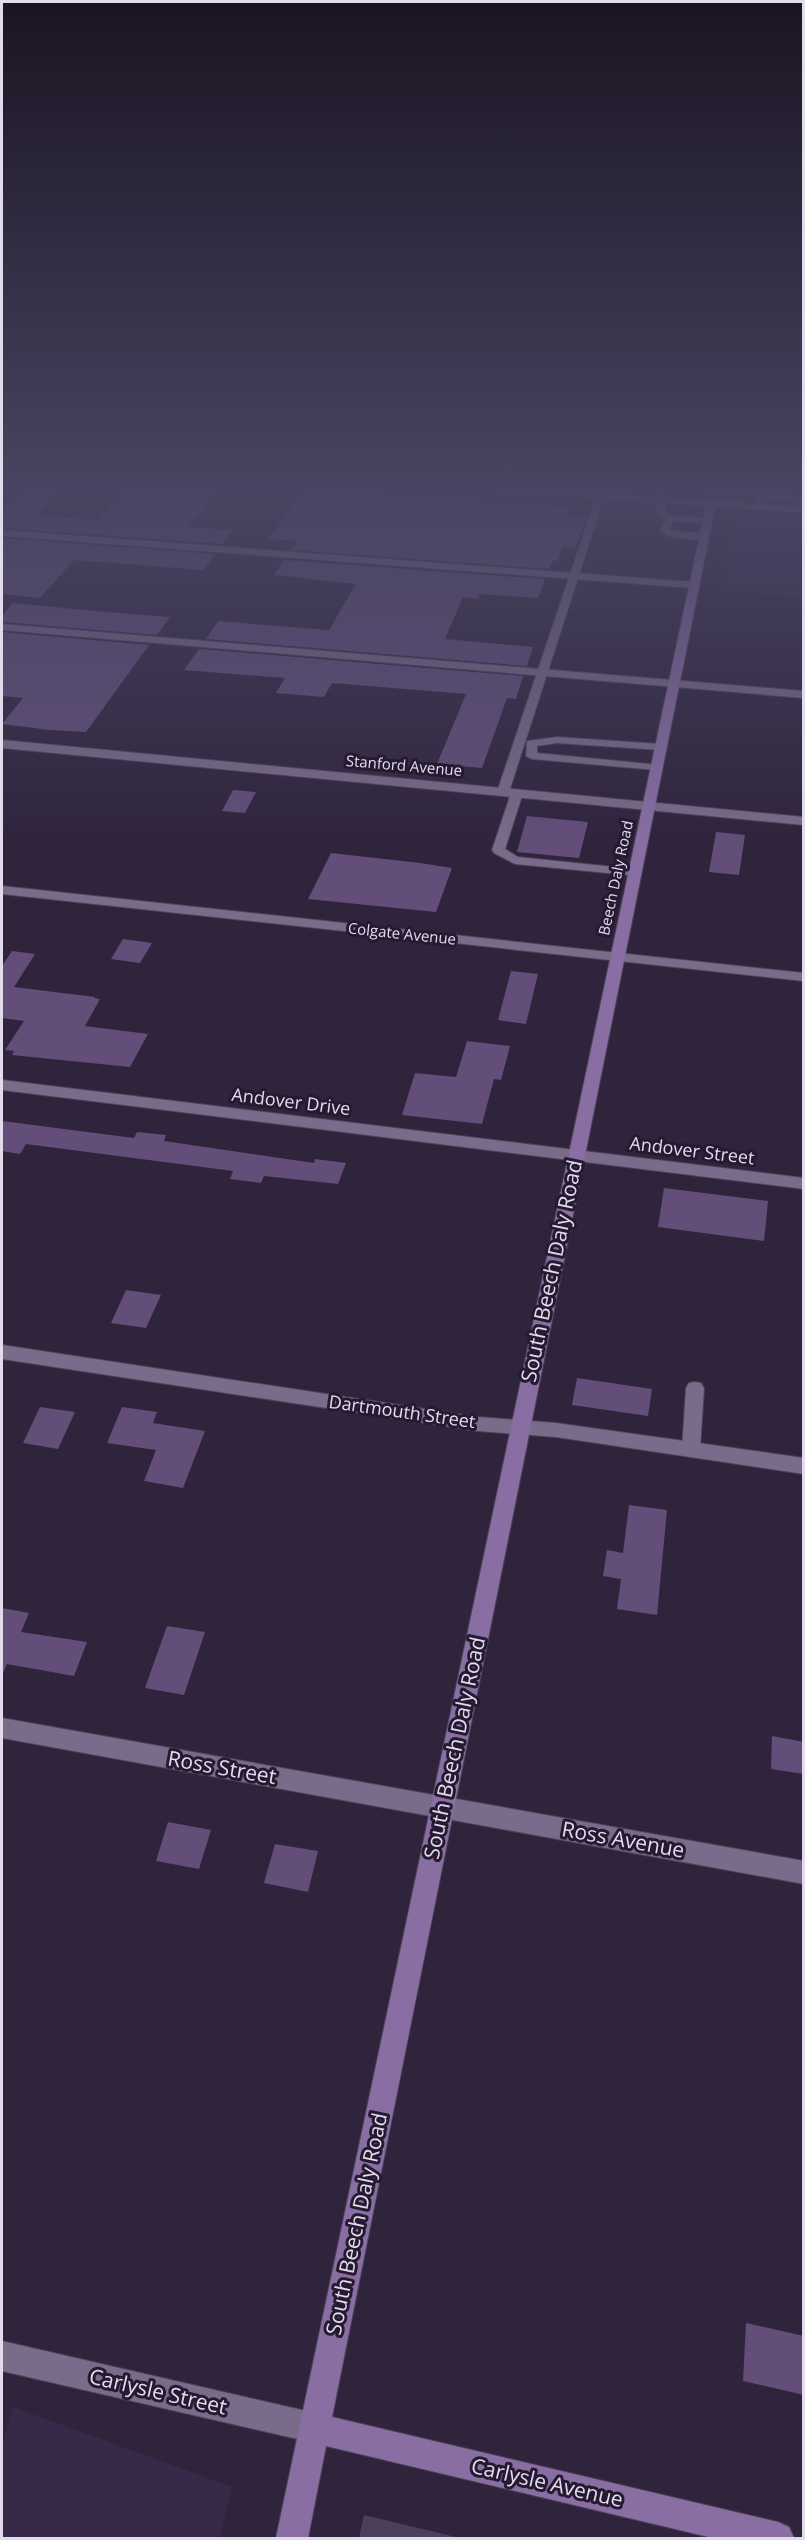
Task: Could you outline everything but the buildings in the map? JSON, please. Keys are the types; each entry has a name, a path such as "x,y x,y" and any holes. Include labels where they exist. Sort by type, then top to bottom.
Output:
{"main road":[{"path":"648,806 689,607"},
{"name":"Beech Daly Road","path":"617,957 648,806"},
{"name":"South Beech Daly Road","path":"292,2538 617,957"},
{"name":"Carlysle Avenue","path":"315,2428 778,2538"}],"street":[{"path":"2,627 804,695"},
{"name":"Stanford Avenue","path":"2,744 804,821"},
{"name":"Colgate Avenue","path":"2,890 804,977"},
{"name":"Andover Drive","path":"2,1085 576,1156"},
{"name":"Andover Street","path":"576,1156 804,1184"},
{"name":"Dartmouth Street","path":"2,1352 466,1422 556,1430 804,1466"},
{"name":"Ross Street","path":"2,1728 443,1807"},
{"name":"Ross Avenue","path":"443,1807 804,1873"},
{"name":"Carlysle Street","path":"2,2356 315,2428"}],"lane":[{"path":"503,792 565,607"},
{"path":"656,767 532,756 531,743 557,740 660,747"},
{"path":"517,793 498,850 515,860 634,873"},
{"path":"691,1449 695,1388"}],"shaded area":[{"path":"13,2407 232,2487 220,2538 2,2538 2,2445"},
{"path":"364,2515 460,2538 359,2538"}]}
